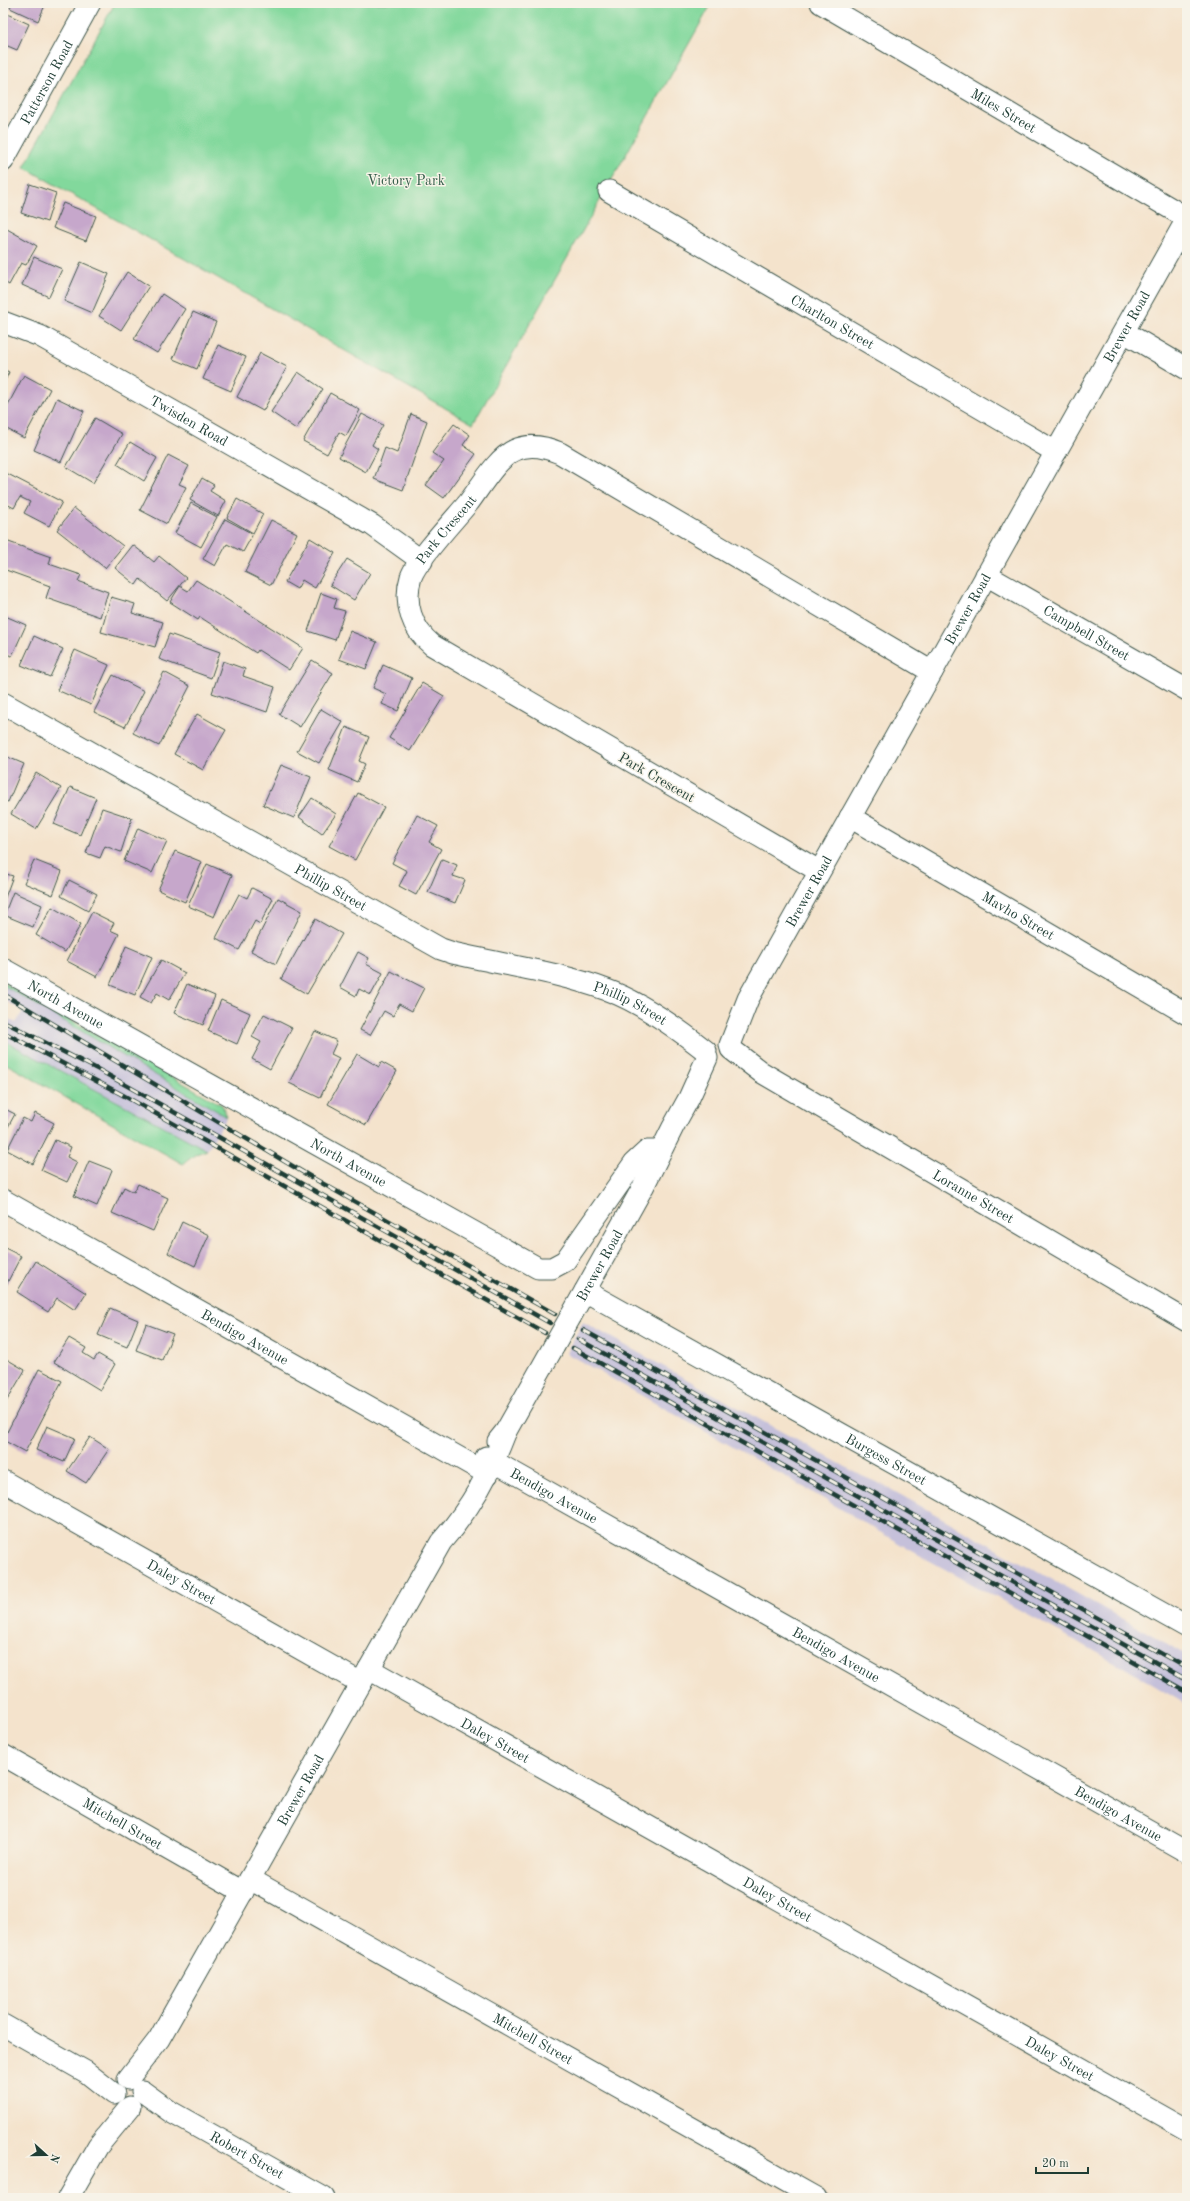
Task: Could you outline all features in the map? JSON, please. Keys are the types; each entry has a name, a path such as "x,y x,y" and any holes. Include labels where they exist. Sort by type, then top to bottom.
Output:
{"street":[{"name":"Patterson Road","path":"3,161 90,3"},
{"name":"Miles Street","path":"821,3 1187,218"},
{"name":"Charlton Street","path":"609,191 1056,452"},
{"name":"Brewer Road","path":"68,2198 441,1542 449,1518 486,1465 572,1316 643,1187 660,1151 689,1098 719,1051 1187,218"},
{"name":"Twisden Road","path":"3,322 40,336 426,556"},
{"path":"1124,332 1187,369"},
{"name":"Park Crescent","path":"819,871 432,646 413,624 408,598 412,576 426,556 508,454 520,448 529,446 550,449 932,672"},
{"name":"Campbell Street","path":"986,575 1187,690"},
{"name":"Phillip Street","path":"3,703 441,949 453,954 582,981 609,990 719,1051"},
{"name":"Mavho Street","path":"850,817 1187,1014"},
{"name":"North Avenue","path":"3,969 538,1268 552,1268 565,1261 634,1164 647,1151 660,1151"},
{"name":"Loranne Street","path":"719,1051 761,1072 1187,1321"},
{"name":"Bendigo Avenue","path":"3,1200 1187,1852"},
{"name":"Burgess Street","path":"585,1291 1187,1626"},
{"name":"Daley Street","path":"3,1480 365,1676 1187,2130"},
{"name":"Mitchell Street","path":"3,1755 247,1885 816,2198"},
{"name":"Robert Street","path":"3,2025 86,2072 171,2112 324,2198"}],"shaded area":[{"path":"3,985 227,1117 207,1150 3,1040 3,1016 16,1023 23,1011 3,999"},
{"path":"583,1322 862,1476 883,1485 1187,1655 1187,1705 1120,1665 912,1551 788,1478 566,1353"}],"green space":[{"name":"Victory Park","path":"115,3 712,3 473,424 24,167"},
{"path":"3,982 222,1105 227,1117 3,985"},
{"path":"3,1040 207,1150 196,1154 183,1164 3,1062"}],"building":[{"path":"12,3 46,3 38,21 10,8"},
{"path":"7,14 29,24 17,50 3,44 3,22"},
{"path":"30,184 56,193 47,222 21,213"},
{"path":"63,203 96,216 86,241 53,228"},
{"path":"7,229 37,246 26,265 21,263 9,285 3,281 3,235"},
{"path":"34,257 62,269 49,297 22,285"},
{"path":"81,262 109,274 92,313 64,301"},
{"path":"127,272 149,286 121,330 99,316"},
{"path":"162,294 185,309 157,353 134,339"},
{"path":"193,312 216,322 197,369 173,359"},
{"path":"218,345 246,357 231,391 203,379"},
{"path":"260,353 287,367 263,411 237,397"},
{"path":"3,369 9,372 3,385"},
{"path":"298,372 323,389 296,429 271,412"},
{"path":"24,375 50,389 24,438 3,427 3,414"},
{"path":"330,393 360,410 346,436 339,432 327,454 303,441"},
{"path":"57,398 84,411 61,462 34,450"},
{"path":"362,414 383,425 372,445 378,449 366,472 339,457"},
{"path":"411,414 427,421 403,490 374,479 385,448 397,453"},
{"path":"95,418 122,434 93,483 66,467"},
{"path":"454,424 470,435 463,445 476,454 444,498 426,485 444,461 432,453"},
{"path":"130,442 157,458 144,481 117,464"},
{"path":"168,455 189,466 179,484 186,487 167,524 140,510"},
{"path":"4,472 62,502 49,526 24,513 30,502 20,497 14,508 3,502"},
{"path":"202,478 214,485 210,491 226,501 218,516 190,500"},
{"path":"237,499 263,514 253,533 227,518"},
{"path":"191,503 217,517 201,547 175,533"},
{"path":"74,508 123,546 105,568 57,530"},
{"path":"225,519 253,534 243,552 227,544 215,566 203,559"},
{"path":"271,520 297,533 271,585 245,572"},
{"path":"310,538 335,553 315,588 302,580 297,589 285,582"},
{"path":"3,540 51,557 49,564 81,575 78,581 108,592 100,617 46,598 50,586 3,569"},
{"path":"133,545 154,562 159,556 186,578 167,601 140,579 136,585 115,568"},
{"path":"347,559 370,573 354,600 330,585"},
{"path":"196,580 303,648 289,670 258,650 256,653 200,617 198,620 170,602 180,586 188,591"},
{"path":"321,593 337,599 334,608 345,611 335,640 308,631"},
{"path":"111,597 135,604 132,613 163,622 155,647 101,632"},
{"path":"3,615 26,625 12,656 3,653"},
{"path":"350,631 377,642 366,669 339,659"},
{"path":"169,634 220,652 211,678 159,659"},
{"path":"34,636 63,649 50,677 21,665"},
{"path":"75,650 109,665 91,705 57,690"},
{"path":"312,660 333,673 300,727 279,714"},
{"path":"223,661 245,669 243,676 275,687 267,712 212,693"},
{"path":"383,665 412,678 398,711 382,704 386,694 373,688"},
{"path":"164,672 190,686 159,746 133,733"},
{"path":"113,675 144,691 125,727 94,712"},
{"path":"422,683 444,696 410,751 389,738"},
{"path":"321,709 343,722 319,763 297,751"},
{"path":"197,714 226,730 203,770 174,754"},
{"path":"346,727 369,737 359,761 365,764 357,782 329,770"},
{"path":"3,755 24,764 8,802 3,800"},
{"path":"281,765 311,777 294,818 263,805"},
{"path":"36,773 61,788 36,829 11,814"},
{"path":"70,787 96,798 80,835 54,824"},
{"path":"358,793 384,807 355,860 329,846"},
{"path":"312,798 336,814 322,834 299,817"},
{"path":"102,808 132,818 121,852 105,846 100,858 86,853"},
{"path":"417,815 438,826 429,842 441,849 416,895 399,886 407,871 392,863"},
{"path":"138,828 167,841 152,873 124,861"},
{"path":"175,851 202,862 185,902 158,890"},
{"path":"442,859 457,865 453,876 465,880 455,903 428,892"},
{"path":"34,860 62,871 53,895 24,883"},
{"path":"207,864 232,875 214,917 188,906"},
{"path":"3,873 13,876 3,903"},
{"path":"69,880 97,894 88,911 61,896"},
{"path":"252,888 273,899 260,924 255,921 239,950 216,938 239,894 247,898"},
{"path":"13,892 42,905 33,927 4,915"},
{"path":"278,898 302,911 276,964 251,951"},
{"path":"52,907 81,924 65,952 36,935"},
{"path":"92,912 114,923 110,930 119,934 97,977 67,961"},
{"path":"315,919 342,934 307,994 281,979"},
{"path":"126,946 152,957 135,995 110,985"},
{"path":"358,952 369,958 366,964 383,973 371,995 359,989 356,996 340,987"},
{"path":"161,960 185,973 169,1000 157,993 151,1003 140,997"},
{"path":"391,971 424,988 412,1011 399,1004 393,1016 384,1011 370,1035 360,1030"},
{"path":"187,984 215,996 203,1025 174,1013"},
{"path":"221,1000 250,1013 237,1044 208,1031"},
{"path":"264,1014 292,1028 270,1069 252,1059 261,1042 252,1037"},
{"path":"315,1031 337,1041 331,1054 339,1058 320,1098 289,1083"},
{"path":"357,1054 379,1067 381,1062 397,1071 366,1125 328,1104"},
{"path":"3,1108 15,1114 3,1136"},
{"path":"35,1113 54,1123 33,1164 7,1150 23,1118 31,1122"},
{"path":"55,1140 71,1147 67,1157 77,1162 67,1182 41,1170"},
{"path":"89,1161 112,1170 97,1206 74,1196"},
{"path":"138,1184 168,1198 153,1231 112,1213 124,1187 134,1192"},
{"path":"182,1222 209,1235 195,1266 168,1253"},
{"path":"3,1247 21,1256 3,1291"},
{"path":"36,1261 86,1293 75,1310 57,1298 48,1312 17,1292"},
{"path":"110,1308 138,1320 127,1347 98,1335"},
{"path":"146,1324 173,1334 162,1360 136,1350"},
{"path":"69,1338 86,1348 83,1353 94,1360 98,1354 115,1364 100,1390 54,1362"},
{"path":"3,1357 25,1370 3,1407"},
{"path":"39,1369 62,1381 25,1452 3,1440"},
{"path":"47,1426 75,1438 64,1462 36,1450"},
{"path":"90,1437 109,1449 86,1483 67,1471"}],"railway":[{"path":"3,994 311,1177 555,1314"},
{"path":"3,1021 99,1070 550,1323"},
{"path":"3,1032 121,1094 545,1333"},
{"path":"583,1330 1187,1668"},
{"path":"578,1339 1187,1680"},
{"path":"573,1348 1187,1692"}]}
